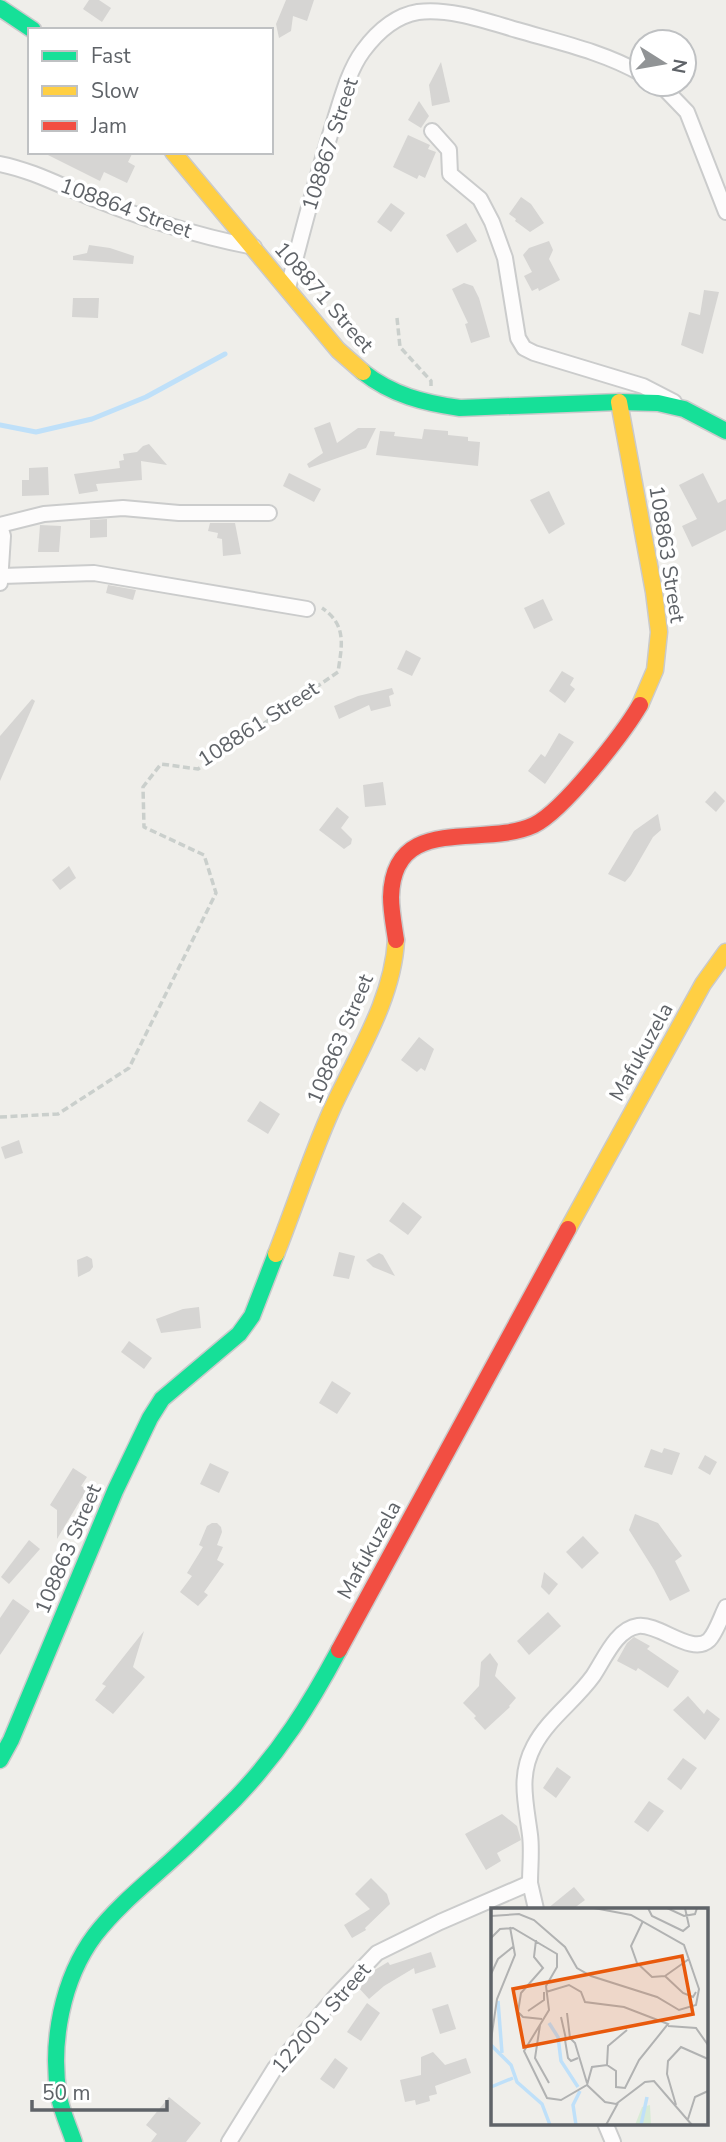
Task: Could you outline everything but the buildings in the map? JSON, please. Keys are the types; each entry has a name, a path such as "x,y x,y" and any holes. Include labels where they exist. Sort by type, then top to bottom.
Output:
{"street":[{"path":"0,8 30,28"},
{"name":"108867 Street","path":"288,288 317,173 344,90 361,53 390,22 416,13 442,11 573,46 628,66"},
{"path":"674,98 687,112 726,212"},
{"path":"432,131 449,150 453,179 480,199 492,222 505,258 518,338 524,348 643,386 684,409"},
{"name":"108871 Street","path":"175,154 338,351 384,388 405,398 460,408 658,403 684,409 726,430"},
{"name":"108864 Street","path":"0,164 39,175 160,223 224,242 254,247"},
{"name":"108863 Street","path":"0,1760 11,1740 115,1491 150,1418 162,1399 220,1352 239,1334 252,1315 331,1112 380,1005 391,973 396,942 391,899 393,879 405,853 435,839 509,833 536,824 554,810 592,769 628,725 645,697 655,670 659,632 652,579 619,402"},
{"path":"269,513 179,513 123,508 44,514 0,525 4,536 1,580 94,573 307,609"},
{"name":"Mafukuzela","path":"74,2142 60,2099 56,2072 57,2043 61,2009 74,1973 94,1936 128,1898 201,1834 288,1737 326,1674 703,984 726,952"},
{"path":"537,1908 530,1883 530,1837 523,1786 534,1746 627,1630 638,1626 647,1627 688,1644 699,1645 708,1641 726,1607"},
{"name":"122001 Street","path":"229,2142 275,2068 377,1954 440,1922 530,1883"},
{"path":"605,2124 613,2142"}],"path":[{"path":"397,318 400,347 430,381 434,405"},
{"name":"108861 Street","path":"0,1117 58,1114 129,1068 216,893 204,855 144,827 143,787 161,764 198,769 338,671 343,643 336,618 323,608 307,609"}],"waterway":[{"path":"0,425 36,432 92,419 146,397 225,354"}],"traffic: fast":[{"path":"0,8 30,28"},
{"path":"363,372 397,392 447,406 460,408 658,403 684,409 726,431"},
{"path":"0,1760 11,1740 115,1491 150,1418 162,1399 239,1334 252,1316 276,1254"},
{"path":"74,2142 59,2097 56,2055 61,2012 74,1971 84,1952 113,1914 252,1781 293,1728 339,1650"}],"traffic: slow":[{"path":"175,154 338,350 363,372"},
{"path":"619,402 659,632 655,670 640,705"},
{"path":"276,1254 324,1127 381,1006 396,940"},
{"path":"568,1229 703,984 726,952"}],"traffic: jam":[{"path":"396,940 391,897 396,870 407,853 423,843 444,838 513,831 534,825 576,789 607,752 640,705"},
{"path":"339,1650 568,1229"}]}
